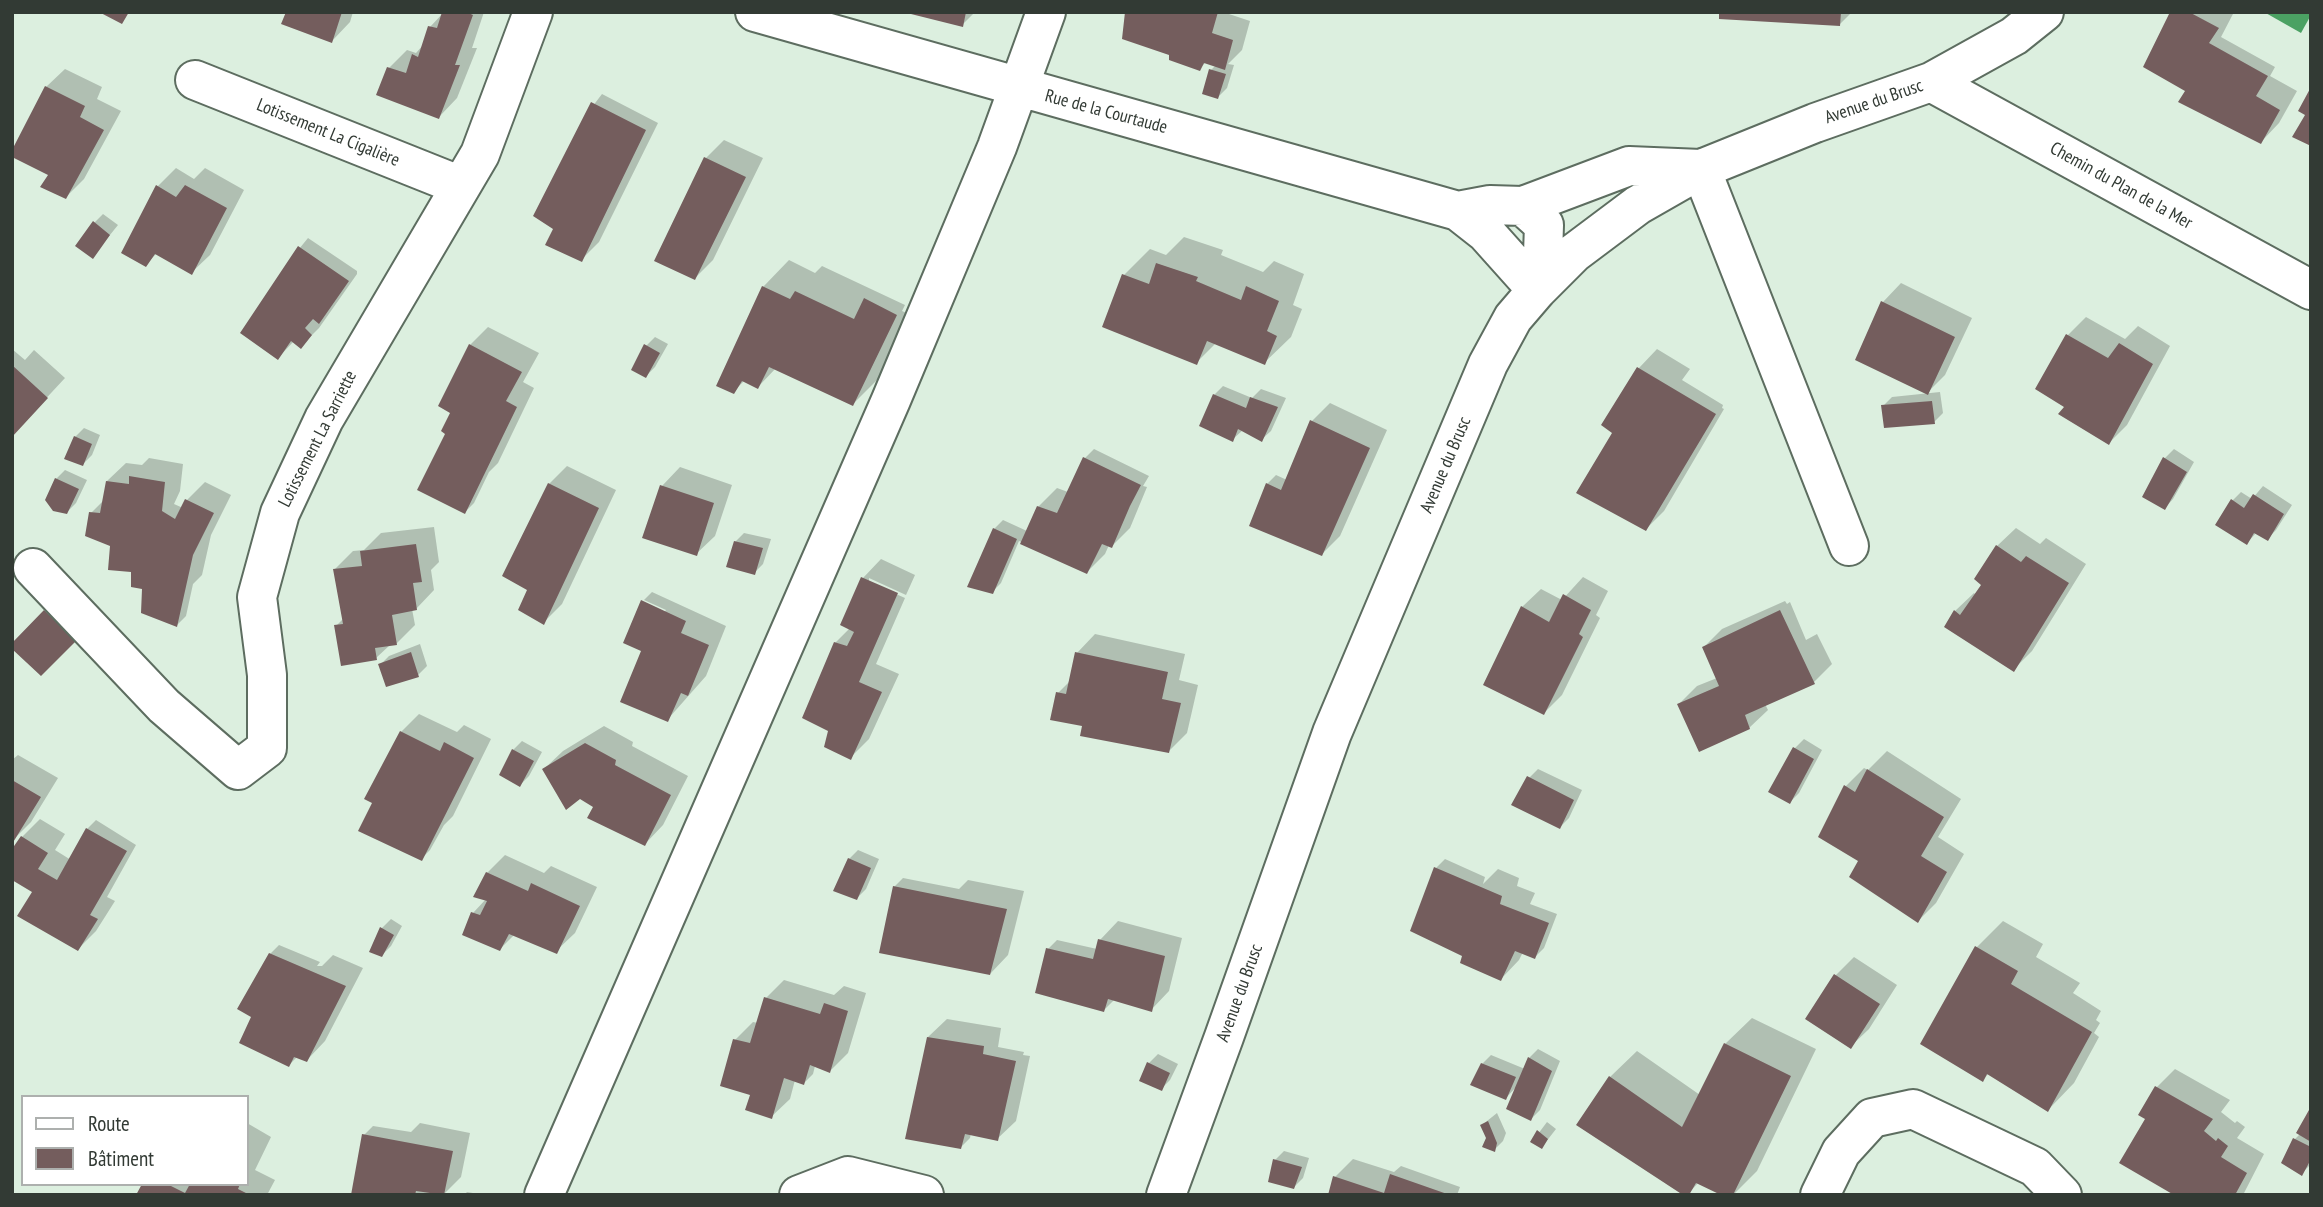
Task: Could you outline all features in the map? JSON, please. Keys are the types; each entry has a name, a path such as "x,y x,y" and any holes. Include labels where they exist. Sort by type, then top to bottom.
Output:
{"street":[{"name":"Lotissement La Sarriette","path":"33,568 164,706 237,771 267,748 267,675 257,597 280,513 324,419 480,154 533,12"},
{"name":"Rue de la Courtaude","path":"755,12 1458,211 1486,233 1537,290"},
{"path":"544,1195 891,400 997,147 1046,12"},
{"name":"Avenue du Brusc","path":"1166,1195 1332,733 1488,364 1513,318 1574,253 1638,205 1701,169 1815,123 1931,82 2014,36 2044,12"},
{"name":"Lotissement La Cigalière","path":"195,80 461,186"},
{"name":"Chemin du Plan de la Mer","path":"1931,82 2311,290"},
{"name":"Rue de la Courtaude","path":"1458,211 1490,205 1523,206 1629,166 1701,169"},
{"path":"1701,169 1849,546"},
{"path":"1523,206 1544,225 1543,254 1537,290"},
{"path":"1820,1195 1841,1152 1872,1118 1913,1109 2035,1167 2062,1195"},
{"path":"799,1195 848,1176 924,1195"}],"shaded area":[{"path":"2264,12 2311,12 2311,15 2301,33"}],"building":[{"path":"99,12 129,12 122,24"},
{"path":"286,12 342,12 332,43 281,24"},
{"path":"442,12 466,12 473,15 455,65 460,65 439,119 376,95 387,67 406,73 412,54 418,57 428,26 437,28"},
{"path":"903,12 966,12 963,27"},
{"path":"1125,12 1218,12 1212,33 1233,40 1225,70 1204,63 1200,71 1169,60 1169,55 1122,39"},
{"path":"1719,12 1841,12 1840,26 1719,19"},
{"path":"2170,12 2189,12 2219,28 2209,43 2268,76 2256,96 2280,110 2261,144 2178,102 2185,91 2143,67"},
{"path":"1209,69 1226,74 1218,99 1202,94"},
{"path":"45,86 85,106 80,117 104,130 66,199 40,187 48,175 12,157 12,150"},
{"path":"2311,87 2311,146 2292,137 2305,115 2298,111"},
{"path":"591,102 646,130 582,262 545,245 553,229 533,216"},
{"path":"704,157 746,177 695,280 654,261"},
{"path":"156,185 176,197 185,185 227,208 192,275 155,254 146,267 121,253"},
{"path":"93,221 110,235 93,259 75,246"},
{"path":"298,246 349,281 319,324 313,319 305,328 312,335 301,349 291,341 278,360 240,333"},
{"path":"1156,263 1198,277 1196,281 1241,300 1246,286 1279,301 1267,331 1277,336 1265,365 1207,341 1197,365 1102,327 1122,274 1149,284"},
{"path":"762,286 790,299 795,291 854,319 864,298 897,315 853,406 769,367 758,389 742,381 734,394 716,386"},
{"path":"1881,301 1955,337 1928,395 1855,360"},
{"path":"2066,334 2108,358 2119,343 2153,364 2109,445 2058,414 2064,407 2035,389"},
{"path":"469,344 522,372 506,401 517,407 465,514 417,490 445,434 441,431 450,413 438,406"},
{"path":"644,344 660,353 646,378 631,370"},
{"path":"12,365 48,398 12,437"},
{"path":"1637,367 1716,414 1646,531 1576,493 1612,433 1601,425"},
{"path":"1213,394 1246,408 1250,397 1278,407 1262,442 1238,429 1233,442 1199,426"},
{"path":"1932,401 1935,424 1884,428 1881,405"},
{"path":"1310,420 1370,448 1322,556 1249,526 1266,483 1281,490"},
{"path":"74,436 92,444 83,466 64,459"},
{"path":"1083,457 1141,485 1112,548 1102,544 1087,574 1020,544 1037,506 1057,513"},
{"path":"2163,457 2187,472 2165,510 2142,497"},
{"path":"129,476 165,482 162,511 175,519 185,499 214,513 193,555 177,627 141,613 142,589 131,587 131,572 108,570 110,546 85,536 89,512 100,513 106,481 129,484"},
{"path":"55,478 79,489 67,514 53,511 45,500"},
{"path":"548,483 599,508 544,625 518,610 527,590 502,576"},
{"path":"660,485 714,503 697,556 642,538"},
{"path":"2253,494 2284,514 2268,541 2254,533 2247,545 2215,525 2231,499 2244,508"},
{"path":"993,528 1017,539 993,594 967,587"},
{"path":"734,541 763,548 755,575 726,567"},
{"path":"416,544 422,582 413,583 417,610 392,615 397,645 375,648 377,660 341,666 334,625 343,624 333,569 362,566 360,551"},
{"path":"1996,545 2021,562 2026,556 2069,583 2014,672 1944,627 1954,610 1960,615 1981,585 1974,579"},
{"path":"861,577 898,593 859,682 882,692 851,760 824,747 828,731 802,718 834,642 847,646 854,632 840,625"},
{"path":"1563,594 1591,610 1579,634 1583,637 1544,715 1483,685 1521,606 1549,622"},
{"path":"641,600 686,621 681,633 709,645 688,696 681,693 668,722 620,702 641,651 623,643"},
{"path":"44,610 76,641 41,676 12,649 12,643"},
{"path":"1780,610 1815,684 1745,715 1750,729 1699,752 1677,704 1719,686 1702,647"},
{"path":"411,652 419,677 386,687 378,664"},
{"path":"1075,652 1168,672 1162,699 1181,703 1169,753 1080,736 1082,726 1050,720 1056,692 1066,694"},
{"path":"400,731 440,751 444,742 474,758 422,861 358,831 372,803 364,799"},
{"path":"585,743 616,760 615,765 671,795 645,846 587,818 593,807 580,799 566,810 542,769"},
{"path":"1793,747 1814,759 1790,804 1768,792"},
{"path":"512,749 534,761 520,787 499,775"},
{"path":"1867,769 1944,817 1921,856 1947,872 1918,923 1849,877 1858,861 1818,837 1844,785 1855,792"},
{"path":"1527,776 1574,800 1560,829 1511,805"},
{"path":"12,780 41,797 12,844"},
{"path":"86,828 127,851 90,915 98,919 78,951 17,916 32,892 12,880 12,849 21,836 48,853 38,869 57,880"},
{"path":"848,858 871,868 857,900 833,891"},
{"path":"1434,867 1502,896 1500,904 1549,923 1535,959 1515,951 1501,981 1460,963 1462,956 1410,931"},
{"path":"486,872 528,891 531,883 580,906 557,954 509,934 500,951 462,935 471,912 480,915 487,901 473,897"},
{"path":"893,886 1007,909 990,975 879,953"},
{"path":"380,927 394,935 382,957 369,952"},
{"path":"1098,939 1165,956 1152,1012 1108,999 1104,1012 1035,993 1046,948 1093,959"},
{"path":"1975,946 2018,971 2011,984 2092,1032 2048,1112 1987,1074 1983,1082 1920,1044"},
{"path":"269,953 346,986 307,1062 294,1057 289,1067 239,1043 251,1017 237,1009"},
{"path":"1834,974 1880,1004 1851,1049 1805,1019"},
{"path":"764,997 820,1014 824,1003 848,1011 830,1073 810,1065 804,1085 784,1078 772,1119 745,1110 750,1095 720,1086 733,1039 750,1043"},
{"path":"927,1037 984,1046 983,1054 1016,1061 998,1141 965,1134 961,1149 905,1139"},
{"path":"1724,1043 1791,1076 1733,1195 1721,1195 1696,1183 1689,1195 1683,1195 1576,1125 1609,1076 1682,1127"},
{"path":"1528,1057 1552,1071 1531,1121 1506,1109"},
{"path":"1147,1062 1170,1073 1162,1091 1139,1081"},
{"path":"1481,1063 1516,1077 1506,1100 1470,1085"},
{"path":"2155,1086 2213,1119 2204,1131 2216,1141 2218,1138 2228,1146 2221,1157 2247,1173 2235,1195 2174,1195 2119,1163 2145,1119 2138,1115"},
{"path":"2309,1110 2311,1111 2311,1142 2296,1133"},
{"path":"1488,1121 1497,1143 1495,1152 1482,1147 1486,1138 1480,1125"},
{"path":"1537,1130 1548,1139 1542,1149 1530,1142"},
{"path":"362,1134 453,1151 444,1195 416,1191 415,1195 351,1195"},
{"path":"2293,1138 2311,1147 2311,1159 2302,1176 2281,1163"},
{"path":"1273,1159 1302,1167 1294,1189 1268,1182"},
{"path":"1390,1174 1450,1195 1328,1195 1333,1176 1384,1193"},
{"path":"141,1186 171,1186 185,1193 189,1186 239,1186 238,1189 250,1195 136,1195"}]}
